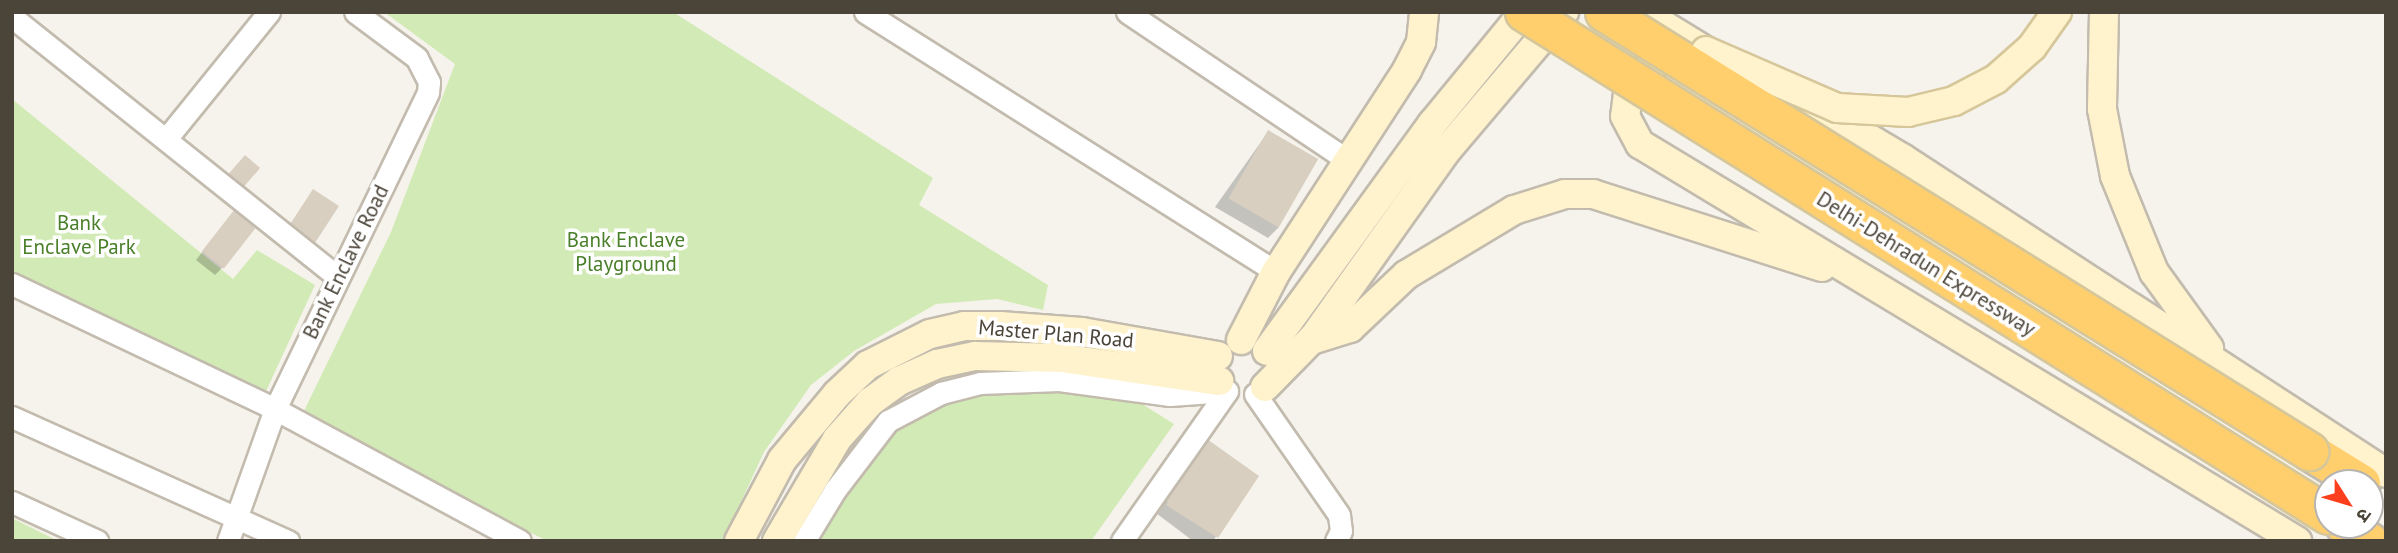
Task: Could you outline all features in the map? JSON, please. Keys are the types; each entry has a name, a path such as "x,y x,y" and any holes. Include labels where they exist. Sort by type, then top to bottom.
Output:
{"highway":[{"name":"Delhi-Dehradun Expressway","path":"1524,12 2314,506"},
{"name":"Delhi-Dehradun Expressway","path":"1604,12 2309,451 2342,469"}],"main road":[{"path":"1237,382 1241,340 1276,272 1407,70 1421,42 1424,12"},
{"path":"1267,351 1432,124 1524,12"},
{"path":"1311,340 1447,150 1564,12"},
{"path":"1642,12 1706,51 1814,101 1884,113 1931,108 1976,91 2015,64 2057,12"},
{"path":"2104,12 2102,109 2115,176 2139,241 2172,301 2224,367"},
{"path":"2297,541 1640,144 1625,116 1626,95 1636,76 1653,62 1674,58 1772,81 1902,158 2224,367 2353,469"},
{"path":"1237,382 1311,340 1350,328 1406,275 1514,210 1565,194 1593,194 1877,286"},
{"name":"Master Plan Road","path":"739,541 782,460 837,394 868,365 930,334 976,326 1068,331 1237,382"},
{"path":"1241,340 1267,351"},
{"path":"777,541 837,439 870,402 899,382 937,364 975,356 1060,358 1237,382 1272,369 1267,351"}],"street":[{"path":"166,139 269,12"},
{"name":"Bank Enclave Road","path":"228,541 275,409 429,82 417,58 355,12"},
{"path":"865,12 1276,272"},
{"path":"1127,12 1349,161"},
{"path":"12,17 338,276"},
{"path":"12,284 275,409 520,541"},
{"path":"804,541 835,490 888,421 941,393 980,383 1059,380 1170,395 1237,382"},
{"path":"1237,382 1339,515 1343,538"},
{"path":"1122,541 1237,382"},
{"path":"12,417 288,541"},
{"path":"12,502 97,541"}],"green space":[{"name":"Bank Enclave Playground","path":"384,12 673,12 933,178 919,205 1048,285 1043,310 997,299 936,304 854,351 811,385 764,452 723,541 547,541 302,415 391,232 455,64"},
{"name":"Bank Enclave Park","path":"12,99 233,279 257,250 315,285 261,402 12,272"},
{"path":"1048,382 1131,397 1174,424 1091,541 815,541 889,421 958,388"},
{"path":"12,518 58,541 12,541"}],"building":[{"path":"1268,130 1318,159 1279,227 1228,198"},
{"path":"245,155 260,168 237,195 222,181"},
{"path":"313,189 339,206 314,244 288,228"},
{"path":"238,205 260,222 224,269 202,251"},
{"path":"1200,434 1259,476 1218,538 1166,505 1168,502 1158,495"}]}
